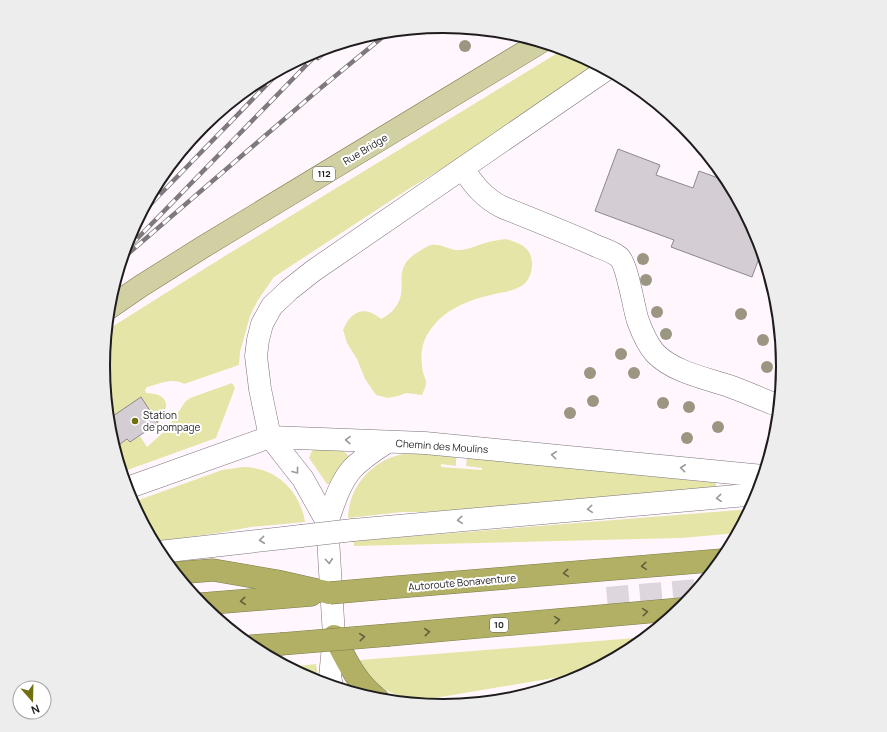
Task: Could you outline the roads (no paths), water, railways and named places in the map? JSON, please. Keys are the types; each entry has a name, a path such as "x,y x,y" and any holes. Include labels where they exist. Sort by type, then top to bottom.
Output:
{"highway":[{"name":"Autoroute Bonaventure","path":"277,589 330,593 714,561"},
{"path":"182,573 213,570 277,589"},
{"path":"209,602 277,589"},
{"name":"10","path":"262,645 669,610"},
{"path":"334,636 359,682 366,690"}],"main road":[{"name":"Rue Bridge","path":"117,303 191,254 535,46"}],"street":[{"path":"327,522 303,479 270,437 260,389 256,356 262,324 272,306 288,290 313,271 464,169 602,73"},
{"path":"464,169 482,194 491,202 583,240 617,256 622,260 640,328 647,342 655,353 664,360 681,370 774,404"},
{"name":"Chemin des Moulins","path":"133,486 270,437 425,443 758,475"},
{"path":"330,679 334,636 327,522 340,488 350,472 361,460 387,442"},
{"path":"167,551 353,530 750,495"}],"tunnel":[{"path":"607,598 689,591"}],"railway":[{"path":"131,251 317,91 381,39"},
{"path":"135,240 311,60"},
{"path":"154,200 268,83"}],"place":[{"name":"Station de pompage","path":"135,421"}]}
